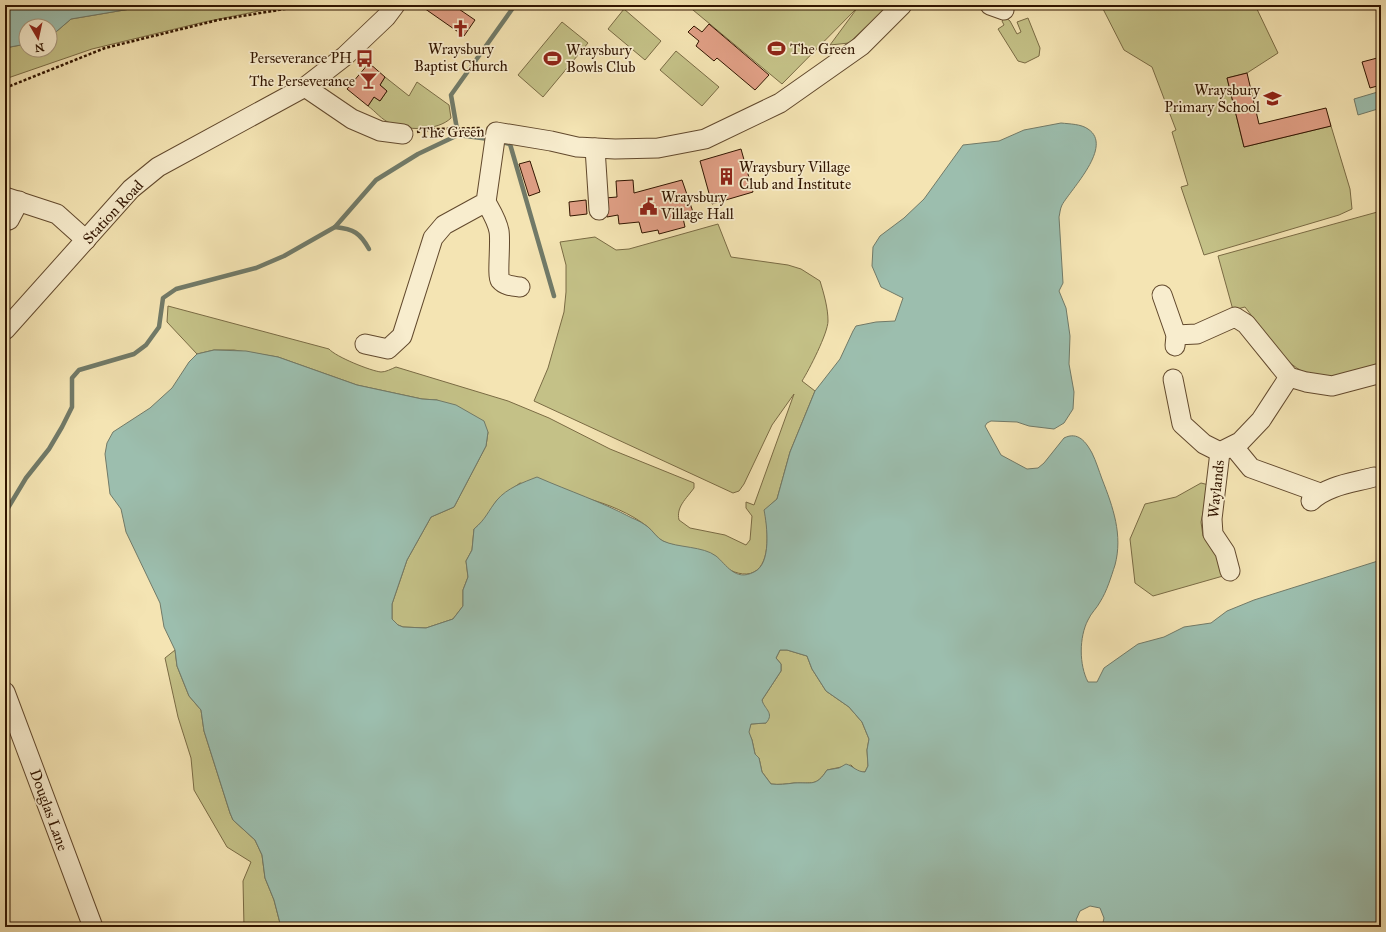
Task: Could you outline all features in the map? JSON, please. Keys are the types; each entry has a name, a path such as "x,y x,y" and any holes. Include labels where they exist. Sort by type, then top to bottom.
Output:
{"street":[{"name":"Station Road","path":"5,330 131,188 158,167 305,87 345,56 386,17 395,5"},
{"name":"The Green","path":"496,132 577,147 614,149 658,148 705,139 780,103 861,46 902,5"},
{"name":"The Green","path":"305,87 352,119 380,131 404,134"},
{"path":"496,132 486,202 495,218 499,231 501,251 498,274 500,280 507,285 520,287"},
{"path":"595,148 599,210"},
{"path":"9,220 12,199 57,214 86,240"},
{"path":"365,344 388,349 402,336 433,238 444,225 486,202"},
{"path":"1162,295 1176,341 1197,334 1235,317 1246,324 1289,376 1332,386 1381,373"},
{"name":"Waylands","path":"1231,560 1214,534 1212,519 1227,449 1240,442 1261,420 1289,376"},
{"name":"Waylands","path":"1173,379 1182,424 1204,444 1227,449 1251,468 1315,498 1334,488 1374,477"},
{"name":"Douglas Lane","path":"5,692 93,927"}],"path":[{"path":"5,88 106,48 218,20 310,5"},
{"name":"The Green","path":"404,134 434,129 472,128 496,132"}],"shaded area":[{"path":"5,5 154,5 71,19 58,30 58,18 18,18 18,46 5,48"},
{"path":"154,5 280,5 279,7 204,22 92,49 5,79 5,48 18,46 18,58 58,58 58,30 71,19"},
{"name":"The Green","path":"687,5 889,5 849,43 830,45 858,7 782,84"},
{"name":"Wraysbury Primary School","path":"1101,5 1255,5 1278,53 1247,73 1227,78 1244,147 1331,126 1350,189 1352,209 1339,215 1204,255 1181,187 1188,185 1172,132 1176,130 1152,67 1124,50"},
{"path":"624,9 661,41 645,60 608,29"},
{"path":"1005,17 1010,21 1017,34 1021,32 1017,22 1028,18 1040,48 1039,56 1025,63 1018,61 998,29 1004,25 1002,21"},
{"name":"Wraysbury Bowls Club","path":"562,22 588,43 543,97 518,75"},
{"path":"676,51 719,87 702,106 660,70"},
{"path":"385,77 409,96 417,82 449,105 451,118 438,125 422,128 397,126 387,122 368,106 374,97 380,101 387,91 380,85"},
{"path":"1381,91 1381,108 1358,115 1354,99"},
{"path":"1061,123 1075,124 1088,129 1095,136 1096,146 1094,156 1062,205 1059,217 1063,283 1059,291 1066,308 1070,336 1069,364 1074,392 1073,409 1064,423 1054,429 1029,426 1017,422 991,421 985,426 1001,455 1027,469 1038,468 1044,463 1064,438 1069,436 1081,439 1090,449 1095,459 1116,521 1118,543 1115,565 1109,584 1099,604 1089,617 1083,634 1081,651 1083,668 1088,682 1097,682 1104,668 1138,644 1164,637 1184,627 1211,623 1227,611 1254,600 1381,560 1381,927 1102,927 1104,918 1100,908 1090,906 1080,911 1076,920 1081,927 281,927 274,900 265,878 262,855 255,840 233,820 230,813 204,731 201,710 189,696 177,666 175,650 164,627 160,603 126,532 121,509 110,494 105,454 107,443 113,432 150,408 172,388 189,362 197,354 214,350 246,351 278,357 357,385 456,405 484,421 488,432 486,446 454,507 431,517 407,560 392,604 392,619 398,625 403,627 426,628 453,619 463,606 463,590 468,577 466,561 472,550 474,529 501,496 516,486 537,477 621,512 644,524 663,541 704,550 711,553 732,571 741,575 747,575 760,568 764,561 767,534 764,510 777,499 790,452 815,391 840,359 856,326 876,322 895,321 903,298 881,287 872,266 873,247 880,236 904,218 924,199 963,145 999,141 1024,130","holes":["780,650 787,650 807,656 812,669 826,691 849,707 862,722 869,739 867,750 868,766 865,772 846,764 839,768 827,770 820,779 813,782 785,784 771,784 762,772 759,758 755,754 749,732 751,724 766,723 768,720 769,714 762,700 781,671 781,664 776,658"]},
{"path":"1381,211 1381,365 1350,375 1331,378 1316,377 1303,372 1280,354 1245,307 1233,310 1218,256"},
{"path":"718,224 731,257 788,265 801,269 820,281 826,301 828,316 827,327 822,342 802,381 815,391 790,452 777,499 765,510 767,544 764,561 754,572 746,574 730,570 713,555 666,543 659,539 648,527 634,517 603,503 520,483 497,500 485,519 474,529 472,550 466,561 468,577 463,590 463,606 453,619 426,628 403,627 398,625 392,619 392,604 407,560 431,517 454,507 486,446 488,432 437,400 422,399 357,385 278,357 234,350 214,350 197,354 167,322 168,306 329,349 346,360 376,371 385,372 396,367 508,401 549,418 610,449 694,483 694,488 680,507 678,515 679,520 690,528 725,535 746,545 750,540 752,516 746,508 746,502 754,505 794,394 772,425 744,484 739,491 733,493 534,401 548,368 564,312 566,265 560,242 595,237 616,250 629,249"},
{"path":"1201,483 1209,485 1201,522 1203,536 1216,554 1223,576 1153,596 1135,583 1130,539 1145,504 1176,497"},
{"path":"175,650 177,666 189,696 201,710 204,731 230,813 233,820 255,840 262,855 265,878 274,900 281,927 244,927 243,881 251,862 227,847 194,790 191,758 178,717 165,658"},
{"path":"780,650 787,650 807,656 812,669 826,691 849,707 862,722 869,739 867,750 868,766 865,772 858,772 851,765 827,770 820,779 809,783 771,784 762,772 759,758 755,754 752,740 748,732 751,724 766,723 762,700 781,671 781,664 776,658"}],"building":[{"name":"Wraysbury Baptist Church","path":"453,5 475,20 464,36 421,6"},
{"path":"709,24 769,75 755,90 717,58 714,61 696,46 699,41 688,32 694,26 702,32"},
{"path":"1381,57 1381,85 1370,88 1362,62"},
{"name":"The Perseverance","path":"369,63 385,77 380,85 387,91 380,101 374,97 368,106 347,89"},
{"path":"1247,73 1259,124 1326,108 1331,126 1244,147 1227,78"},
{"name":"Wraysbury Village Club and Institute","path":"741,149 753,192 712,204 700,161"},
{"path":"530,161 540,192 529,196 519,164"},
{"name":"Wraysbury Village Hall","path":"633,180 634,193 682,180 694,215 683,218 685,227 659,234 658,230 642,233 639,222 619,224 618,215 607,217 605,198 617,197 616,181"},
{"path":"586,200 587,214 570,216 569,202"}],"waterway":[{"path":"458,135 451,95 515,5"},
{"path":"5,513 26,478 49,449 72,407 72,378 79,370 134,354 146,345 159,327 163,298 176,289 256,268 284,256 335,227 376,180 418,154 458,135 489,139"},
{"path":"506,143 510,144 554,296"},
{"path":"335,227 347,229 356,233 363,239 369,249"}],"place":[{"name":"Wraysbury Baptist Church","path":"461,28"},
{"name":"The Green","path":"777,49"},
{"name":"Perseverance PH","path":"365,58"},
{"name":"Wraysbury Bowls Club","path":"553,59"},
{"name":"The Perseverance","path":"368,81"},
{"name":"Wraysbury Primary School","path":"1273,99"},
{"name":"Wraysbury Village Club and Institute","path":"726,176"},
{"name":"Wraysbury Village Hall","path":"648,206"}]}
